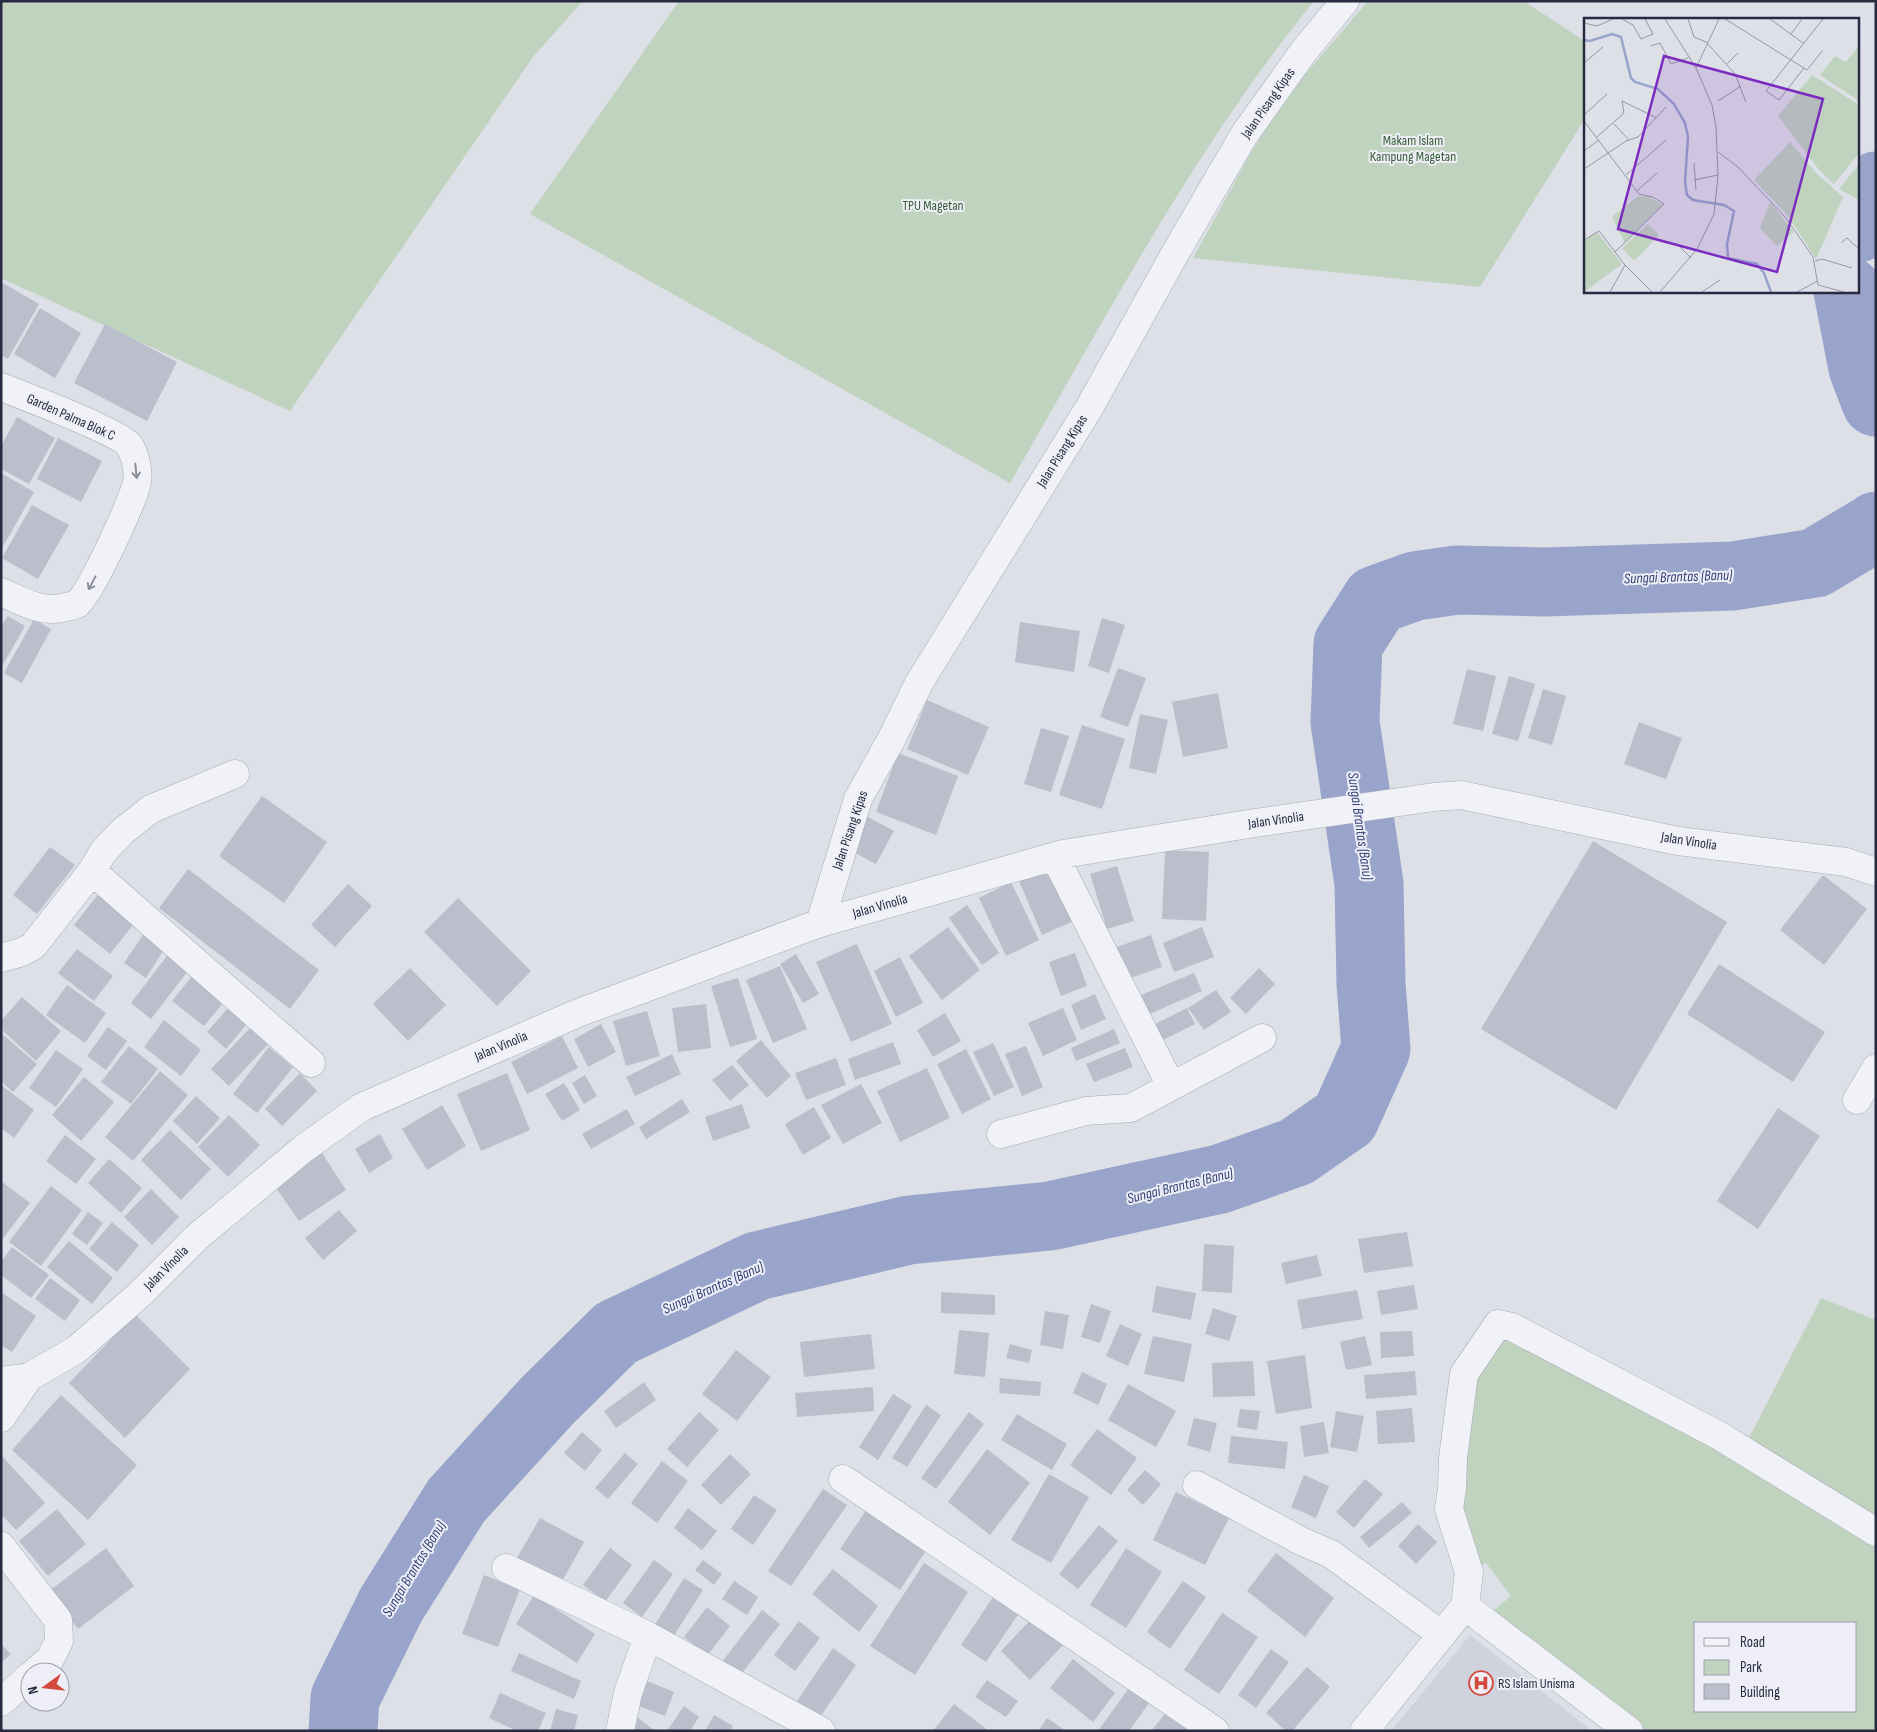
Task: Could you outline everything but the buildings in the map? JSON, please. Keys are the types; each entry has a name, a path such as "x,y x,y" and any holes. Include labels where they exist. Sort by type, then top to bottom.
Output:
{"street":[{"name":"Jalan Pisang Kipas","path":"820,923 858,799 891,740 919,683 1089,408 1244,135 1304,51 1345,1"},
{"name":"Garden Palma Blok C","path":"1,386 111,433 128,444 135,459 137,481 114,540 90,588 77,604 58,609 35,608 1,592"},
{"path":"1,958 22,952 33,946 92,871 103,852 123,831 151,809 234,774"},
{"name":"Jalan Vinolia","path":"1,1380 29,1377 76,1350 140,1294 197,1237 303,1149 362,1107 578,1013 820,923 1063,854 1255,823 1434,797 1461,795 1678,841 1846,862 1876,872"},
{"path":"1055,857 1171,1086"},
{"path":"92,871 311,1062"},
{"path":"1001,1134 1086,1111 1131,1108 1262,1038"},
{"path":"1857,1100 1876,1068"},
{"path":"1364,1731 1465,1606 1469,1572 1448,1509 1452,1488 1453,1458 1464,1374 1498,1324 1512,1327 1718,1435 1876,1532"},
{"path":"1,1418 29,1377"},
{"path":"843,1479 1215,1731"},
{"path":"1197,1485 1303,1542 1332,1554 1442,1635"},
{"path":"1,1546 58,1620 59,1641 47,1662"},
{"path":"506,1568 648,1636 821,1731"},
{"path":"1465,1606 1629,1731"},
{"path":"620,1731 628,1693 648,1636"},
{"path":"1,1702 20,1685"}],"shaded area":[{"name":"RS Islam Unisma","path":"1470,1635 1592,1731 1391,1731"}],"green space":[{"path":"1,1 583,1 533,57 290,411 1,278"},
{"name":"TPU Magetan","path":"679,1 1314,1 1270,57 1190,175 1116,297 1010,483 530,214"},
{"name":"Makam Islam Kampung Magetan","path":"1368,1 1524,1 1584,41 1584,120 1480,287 1193,258 1253,149 1290,92"},
{"path":"1821,1298 1876,1320 1876,1519 1749,1438"},
{"path":"1505,1334 1749,1464 1876,1542 1876,1731 1647,1731 1492,1612 1511,1596 1486,1563 1479,1566 1456,1514 1470,1379"}],"waterway":[{"name":"Sungai Brantas (Banu)","path":"1860,223 1876,186"},
{"name":"Sungai Brantas (Banu)","path":"1848,292 1863,368 1876,402"},
{"name":"Sungai Brantas (Banu)","path":"343,1731 345,1698 391,1605 456,1501 547,1401 616,1333 757,1266 909,1230 1050,1216 1220,1179 1296,1152 1345,1118 1376,1049 1371,984 1369,884 1345,722 1348,644 1376,600 1415,586 1457,580 1544,582 1733,576 1815,563 1876,526"}],"place":[{"name":"RS Islam Unisma","path":"1481,1683"}]}
